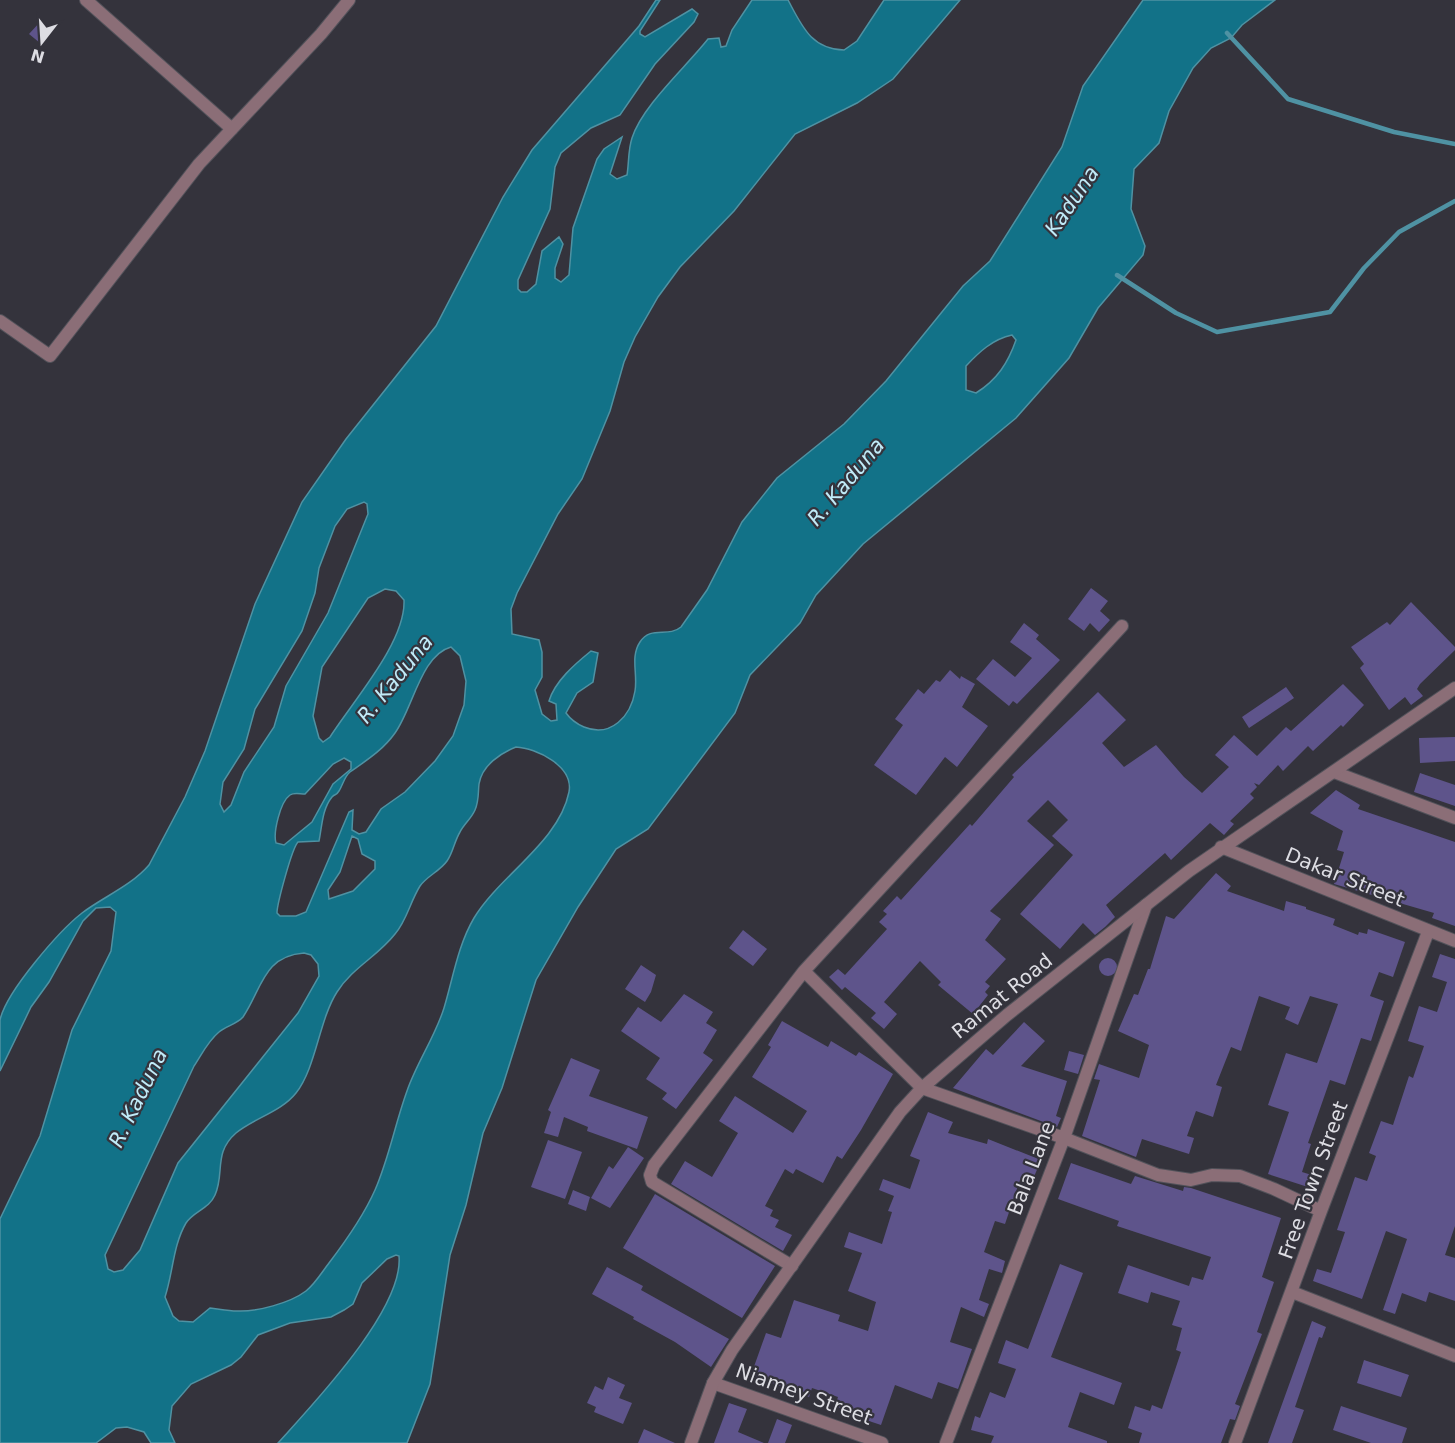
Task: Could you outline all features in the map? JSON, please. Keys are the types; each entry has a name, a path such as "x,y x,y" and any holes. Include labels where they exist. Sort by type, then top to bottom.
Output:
{"street":[{"path":"86,0 232,129"},
{"path":"0,321 51,356 199,164 349,0"},
{"path":"792,1266 652,1182 650,1174 654,1165 804,970 1122,626"},
{"name":"Ramat Road","path":"691,1443 713,1383 732,1350 900,1112 922,1089 1006,1015 1221,848 1455,687"},
{"path":"1334,772 1455,818"},
{"name":"Dakar Street","path":"1221,848 1455,941"},
{"name":"Bala Lane","path":"946,1443 1064,1138 1146,905"},
{"name":"Free Town Street","path":"1235,1443 1428,932"},
{"path":"804,970 922,1089 1064,1138 1158,1175 1191,1180 1212,1175 1240,1176 1274,1188 1321,1211"},
{"path":"1292,1292 1455,1356"},
{"name":"Niamey Street","path":"713,1383 882,1443"}],"water":[{"path":"656,0 660,0 640,31 640,34 645,37 692,9 698,14 694,22 655,64 620,115 591,128 561,153 555,167 550,209 518,280 518,289 521,292 527,292 536,284 542,251 559,237 563,244 555,268 555,278 561,282 569,275 573,228 597,159 604,149 622,137 610,174 617,179 627,175 632,138 645,113 708,39 719,38 721,47 726,46 732,30 752,0 788,0 803,27 815,41 833,49 844,50 857,41 884,0 960,0 893,79 857,103 795,134 734,211 680,267 658,297 635,337 624,362 610,411 582,479 558,514 511,609 512,634 539,640 542,652 542,677 535,690 542,714 551,721 557,720 556,704 549,701 556,687 572,667 591,651 598,653 593,682 577,693 566,713 579,725 594,730 611,727 624,716 635,691 635,654 640,642 649,634 671,632 681,627 707,590 742,522 777,478 844,424 886,381 963,286 990,261 1062,147 1083,86 1143,0 1275,0 1242,25 1231,38 1211,48 1193,68 1169,111 1159,143 1134,169 1131,209 1145,246 1143,255 1098,308 1069,358 1016,418 863,544 816,595 800,623 750,675 735,713 648,829 616,849 578,907 536,980 502,1088 483,1133 466,1205 450,1255 430,1384 407,1443 278,1443 333,1381 372,1328 397,1278 399,1256 396,1255 387,1259 362,1283 353,1304 344,1310 331,1317 290,1323 258,1335 241,1357 231,1365 191,1384 172,1406 169,1430 175,1443 151,1443 144,1432 127,1427 116,1428 96,1443 0,1443 0,1219 40,1136 72,1030 111,951 116,912 110,907 96,908 83,921 49,982 31,1007 0,1071 0,1020 4,1008 35,963 72,922 90,907 134,879 149,865 185,797 205,751 255,604 302,502 346,439 436,326 503,197 532,150 639,26","holes":["1012,335 1016,340 996,377 976,393 966,390 966,366 981,351","364,502 367,504 368,514 328,613 286,686 274,727 244,772 231,805 224,812 220,804 223,782 244,749 255,709 302,631 315,593 319,568 335,526 347,509","385,589 396,591 404,600 397,634 364,689 330,737 323,742 319,738 313,716 322,667 368,598","451,647 460,656 466,681 464,705 453,736 435,761 405,792 381,809 366,832 359,834 352,830 353,810 349,812 306,912 296,916 280,916 277,913 279,899 295,846 298,842 319,841 324,813 332,797 337,794 348,774 380,750 395,733 432,660","516,747 524,748 552,760 566,774 569,792 554,827 528,858 485,902 468,928 440,1019 411,1080 380,1178 365,1209 318,1278 299,1295 282,1303 254,1310 234,1311 210,1308 193,1322 179,1321 173,1316 165,1297 176,1250 186,1223 209,1204 215,1195 224,1148 236,1133 283,1105 296,1093 308,1071 326,1016 337,992 350,976 395,934 403,923 420,886 447,861 463,826 475,810 479,784 484,771 504,753","344,758 351,762 351,769 333,784 312,822 284,845 276,843 276,825 283,804 292,794 305,794 333,764","352,836 358,839 362,854 375,861 375,869 353,891 329,899 328,890 340,872","304,953 311,955 318,964 319,976 298,1013 178,1163 140,1250 123,1270 114,1272 108,1269 105,1255 194,1066 215,1036 243,1017 265,976 280,960 290,955"]}],"building":[{"path":"40,22 51,32 40,43 29,34"},
{"path":"1091,588 1108,601 1100,611 1110,620 1099,632 1090,623 1084,631 1068,619"},
{"path":"1411,602 1455,647 1455,650 1420,684 1417,689 1423,696 1411,705 1405,697 1389,710 1360,668 1364,664 1351,647 1387,622 1390,625"},
{"path":"1024,623 1039,635 1036,639 1060,660 1017,704 1013,701 1009,706 976,679 993,659 1015,677 1032,658 1010,642"},
{"path":"950,670 960,679 961,676 975,684 962,707 988,726 957,767 945,757 916,795 874,765 903,725 895,719 918,689 924,694 936,680 940,682"},
{"path":"1343,684 1364,705 1343,727 1341,725 1313,751 1308,746 1283,771 1278,765 1259,785 1254,783 1257,787 1250,794 1254,798 1230,821 1234,824 1224,835 1210,823 1171,860 1165,853 1106,905 1115,917 1105,927 1095,935 1083,923 1060,949 1020,914 1073,855 1052,836 1068,820 1048,800 1027,821 1054,845 990,911 1001,919 985,940 1006,959 985,982 990,986 985,992 988,995 973,1014 938,985 941,982 920,961 884,1002 897,1014 884,1029 871,1018 876,1013 845,987 842,990 829,977 838,969 845,975 887,929 879,922 887,914 883,911 897,896 901,900 970,824 972,826 1014,777 1012,775 1098,692 1126,720 1102,743 1124,767 1156,745 1184,777 1202,793 1229,767 1215,755 1234,735 1257,756 1286,727 1291,731"},
{"path":"1286,687 1294,698 1249,728 1242,717"},
{"path":"1455,737 1455,761 1420,763 1419,738"},
{"path":"1420,773 1455,785 1455,806 1414,792"},
{"path":"1336,790 1360,805 1358,809 1455,842 1455,926 1432,918 1434,913 1334,884 1344,852 1337,850 1343,831 1310,813"},
{"path":"1216,873 1231,886 1227,891 1284,911 1286,901 1335,919 1333,925 1358,935 1359,932 1367,934 1368,929 1405,942 1393,977 1379,972 1370,996 1384,1001 1371,1041 1361,1038 1345,1085 1330,1080 1308,1143 1311,1144 1302,1172 1315,1176 1311,1188 1268,1174 1289,1112 1268,1105 1286,1053 1317,1063 1338,1004 1310,996 1298,1025 1285,1019 1290,1007 1259,996 1241,1051 1231,1047 1216,1085 1222,1087 1213,1117 1196,1111 1187,1136 1194,1138 1189,1154 1142,1139 1136,1157 1082,1136 1100,1080 1094,1079 1099,1064 1139,1078 1149,1045 1118,1031 1134,994 1138,995 1148,969 1150,969 1166,916 1174,919"},
{"path":"743,930 767,949 753,966 729,948"},
{"path":"1440,954 1455,959 1455,1226 1445,1255 1455,1258 1455,1301 1429,1292 1426,1302 1402,1293 1395,1314 1383,1310 1407,1239 1386,1231 1362,1299 1313,1281 1317,1269 1331,1273 1345,1232 1337,1230 1355,1177 1367,1181 1376,1156 1369,1153 1381,1121 1393,1125 1409,1076 1413,1078 1424,1046 1408,1041 1419,1006 1437,1012 1447,982 1432,977"},
{"path":"1108,958 1116,963 1117,967 1112,975 1108,976 1100,971 1099,967 1104,959"},
{"path":"641,965 656,975 645,1002 625,989"},
{"path":"684,994 713,1012 706,1023 717,1030 703,1053 713,1060 676,1109 662,1099 667,1093 646,1079 660,1058 621,1031 638,1007 661,1022"},
{"path":"782,1021 828,1047 831,1041 856,1056 859,1052 893,1074 861,1130 842,1159 837,1156 823,1183 796,1169 793,1174 785,1169 765,1206 773,1210 770,1216 779,1220 775,1227 792,1235 783,1251 671,1184 685,1161 712,1177 738,1133 719,1121 735,1096 793,1133 807,1111 752,1077 771,1047 768,1045"},
{"path":"1024,1022 1045,1041 1021,1066 1067,1081 1056,1116 1061,1118 1057,1127 953,1088 986,1049 993,1055"},
{"path":"1069,1051 1084,1055 1078,1074 1064,1070"},
{"path":"571,1058 600,1070 589,1096 648,1117 637,1149 587,1131 588,1127 564,1117 558,1137 544,1133 551,1112 548,1110"},
{"path":"928,1112 953,1122 948,1133 987,1144 988,1139 1041,1160 1031,1184 1020,1180 1005,1224 995,1221 984,1252 1005,1261 1002,1273 989,1269 979,1300 989,1304 984,1317 961,1307 950,1342 972,1349 958,1389 938,1382 932,1399 895,1385 881,1425 854,1416 855,1413 835,1406 838,1397 812,1388 809,1397 751,1375 766,1333 781,1338 794,1300 840,1315 838,1321 868,1331 876,1302 848,1291 862,1253 844,1247 849,1232 882,1244 892,1212 888,1211 894,1196 879,1190 883,1179 910,1189 920,1160 910,1156"},
{"path":"548,1140 582,1152 565,1199 531,1187"},
{"path":"628,1147 644,1158 610,1208 591,1198 609,1166 613,1169"},
{"path":"1071,1163 1131,1184 1135,1176 1183,1191 1184,1187 1191,1188 1281,1218 1262,1277 1274,1282 1257,1332 1262,1334 1235,1404 1240,1406 1235,1420 1230,1419 1221,1443 1139,1443 1142,1433 1128,1428 1135,1406 1150,1411 1152,1405 1162,1409 1181,1352 1176,1350 1182,1328 1172,1325 1180,1301 1151,1292 1148,1303 1118,1293 1128,1265 1189,1286 1192,1277 1203,1280 1211,1257 1117,1226 1119,1221 1058,1199"},
{"path":"573,1190 590,1197 586,1211 568,1204"},
{"path":"655,1194 775,1266 742,1318 623,1248"},
{"path":"1060,1264 1083,1273 1051,1357 1122,1383 1114,1405 1080,1392 1068,1427 1107,1441 1107,1443 991,1443 994,1436 971,1430 975,1416 980,1418 990,1392 1005,1398 1016,1369 998,1363 1006,1340 1028,1349"},
{"path":"607,1267 643,1286 641,1290 729,1339 711,1367 675,1342 592,1294"},
{"path":"1312,1321 1326,1327 1322,1338 1319,1337 1295,1407 1304,1410 1292,1443 1268,1443"},
{"path":"1364,1360 1409,1375 1401,1397 1357,1383"},
{"path":"608,1377 625,1385 619,1398 632,1403 623,1424 594,1412 596,1407 587,1403 595,1386 603,1390"},
{"path":"729,1403 747,1409 738,1432 764,1443 714,1443"},
{"path":"1341,1406 1407,1428 1402,1443 1371,1443 1333,1430"},
{"path":"777,1419 792,1425 785,1443 768,1443"},
{"path":"644,1429 675,1443 638,1443"}],"waterway":[{"path":"1227,33 1288,99 1394,132 1455,144"},
{"path":"1117,275 1176,313 1217,332 1330,312 1364,268 1399,232 1455,201"}],"water label":[{"name":"Kaduna","path":"1072,201"},
{"name":"R. Kaduna","path":"846,482"},
{"name":"R. Kaduna","path":"395,679"},
{"name":"R. Kaduna","path":"138,1098"}]}
